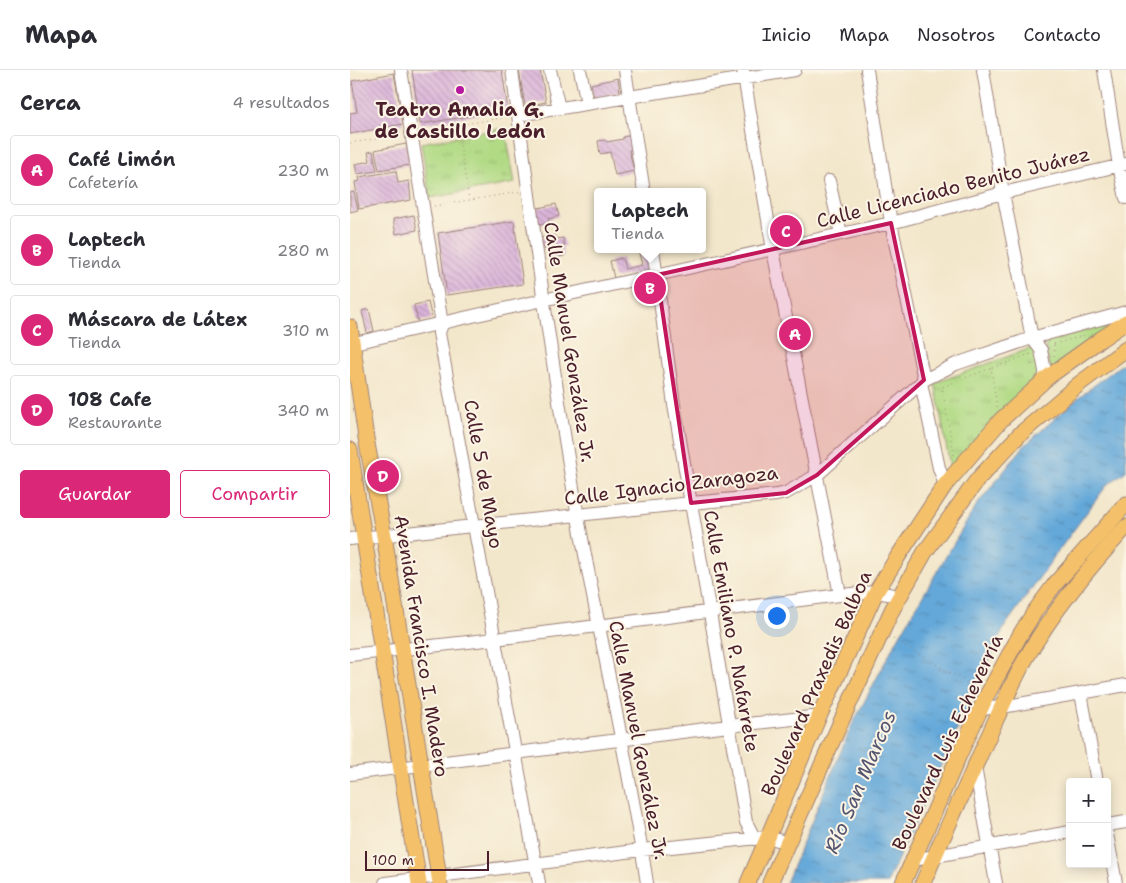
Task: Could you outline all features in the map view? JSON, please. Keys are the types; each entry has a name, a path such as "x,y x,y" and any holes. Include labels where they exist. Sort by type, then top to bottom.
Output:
{"main road":[{"name":"Boulevard Praxedis Balboa","path":"748,883 761,838 819,718 876,592 945,485 1001,420 1056,372 1126,322"},
{"name":"Avenida Francisco I. Madero","path":"350,327 366,438 384,536 440,880"},
{"name":"Boulevard Praxedis Balboa","path":"770,883 892,610 925,552 978,479 1019,435 1079,384 1126,349"},
{"path":"350,450 357,539 382,651 419,881"},
{"name":"Boulevard Luis Echeverría","path":"903,883 958,755 1015,643 1054,584 1126,504"},
{"name":"Boulevard Luis Echeverría","path":"923,883 1002,707 1028,654 1050,620 1126,527"},
{"path":"819,718 839,726"}],"street":[{"name":"Calle 5 de Mayo","path":"401,70 442,324 439,333 539,883"},
{"name":"Calle Manuel González Jr.","path":"512,70 543,300 578,515 647,883"},
{"path":"550,70 560,108"},
{"path":"580,70 587,103"},
{"path":"625,70 643,188"},
{"path":"518,115 744,74 795,70"},
{"path":"867,70 891,223 938,468 945,485"},
{"path":"983,70 1003,194 1032,338 1040,350 1045,371 1041,385"},
{"path":"1104,70 1123,165 1126,198"},
{"path":"744,74 773,250 840,595"},
{"name":"Calle Licenciado Benito Juárez","path":"351,344 891,223 1123,165"},
{"path":"829,181 841,234"},
{"name":"Calle Emiliano P. Nafarrete","path":"654,253 674,404 746,822 761,838"},
{"name":"Calle Ignacio Zaragoza","path":"357,539 786,493 817,475 922,382 956,364 1032,338 1126,312"},
{"path":"1087,549 1126,542"},
{"path":"350,655 495,639 840,595 876,592 900,596"},
{"path":"980,709 1002,707 1126,685"},
{"path":"1081,693 1097,778"},
{"path":"350,774 729,726 819,718"},
{"path":"975,767 996,883"},
{"path":"1111,825 1126,822"},
{"path":"913,860 1066,833"},
{"path":"385,883 440,880 536,864 642,850 761,838 788,843"},
{"path":"1111,856 1116,883"}],"path":[{"path":"350,144 518,115"},
{"path":"456,125 469,200"},
{"path":"423,207 528,191"},
{"path":"954,454 942,387 1030,354"},
{"path":"991,368 998,413"},
{"path":"893,638 982,692"}],"highlighted area":[{"path":"891,223 924,380 817,475 786,493 691,503 657,275"}],"green space":[{"path":"505,128 515,183 430,198 421,143"},
{"path":"1122,319 1051,375 1045,342"},
{"path":"1034,347 1040,367 1039,381 951,472 935,383"}],"water":[{"name":"Río San Marcos","path":"1126,361 1126,471 1107,485 1005,626 887,883 786,883 851,727 893,647 976,506 1024,446 1079,397"}],"building":[{"name":"Teatro Amalia G. de Castillo Ledón","path":"412,70 502,70 508,110 420,124"},
{"path":"519,70 540,70 546,102 525,106"},
{"path":"394,73 403,124 350,134 350,113 357,112 352,81"},
{"path":"618,78 620,92 594,98 591,84"},
{"path":"632,135 634,149 629,150 634,171 615,175 610,152 600,154 598,141 605,140 607,142"},
{"path":"406,144 410,165 379,170 375,150"},
{"path":"373,151 377,171 357,174 355,164 370,161 368,152"},
{"path":"396,171 398,183 409,181 411,200 359,209 355,182 360,181 359,177"},
{"path":"354,192 358,210 350,212 350,193"},
{"path":"556,204 559,216 548,219 549,223 538,225 534,209"},
{"path":"414,215 417,230 396,234 393,219"},
{"path":"514,221 523,284 447,295 438,233"},
{"path":"555,235 555,239 563,238 565,246 562,246 564,256 549,259 547,249 544,249 541,238"},
{"path":"639,253 648,253 650,270 614,278 610,261 622,258 625,269 642,265"},
{"path":"428,302 432,319 418,322 414,305"},
{"path":"369,309 374,331 367,333 362,311"}],"place":[{"name":"Teatro Amalia G. de Castillo Ledón","path":"460,90"},
{"name":"Máscara de Látex","path":"786,231"},
{"name":"Laptech","path":"650,288"},
{"name":"Café Limón","path":"795,334"},
{"name":"108 Cafe","path":"383,476"}]}
